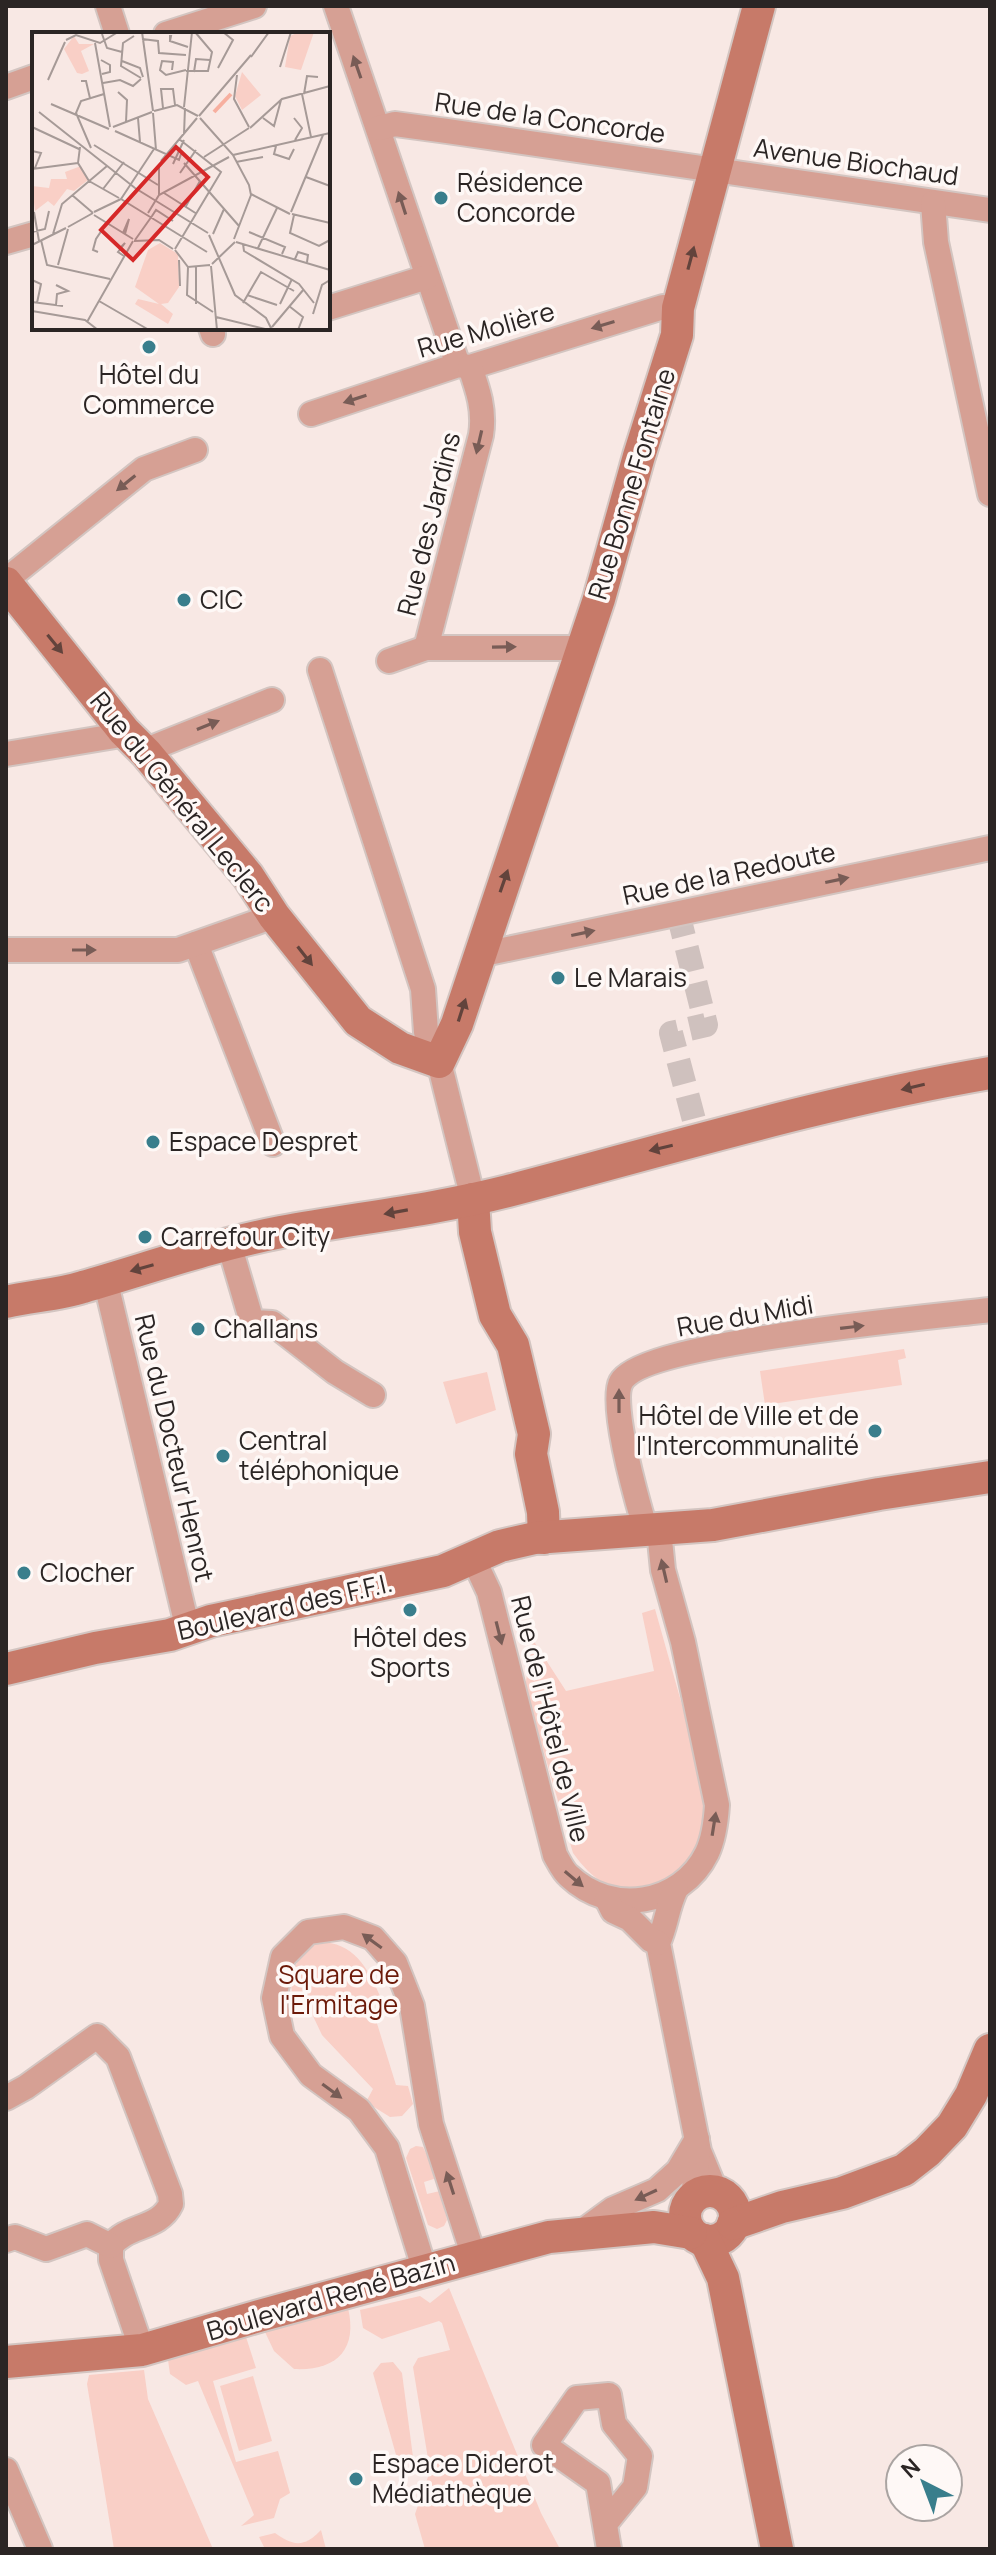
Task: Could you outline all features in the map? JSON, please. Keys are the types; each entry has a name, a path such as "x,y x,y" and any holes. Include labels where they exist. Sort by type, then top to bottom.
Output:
{"street":[{"path":"108,6 116,32"},
{"path":"178,32 203,28 254,6"},
{"name":"Rue des Jardins","path":"336,6 427,277 482,406 484,419 426,648"},
{"name":"Rue Bonne Fontaine","path":"439,1062 457,1024 599,599 677,335 678,308 759,6"},
{"path":"6,87 32,78"},
{"name":"Rue de la Concorde","path":"379,128 395,124 715,170"},
{"name":"Avenue Biochaud","path":"715,170 990,210"},
{"path":"933,203 936,242 990,494"},
{"path":"6,242 32,235"},
{"path":"330,307 427,277"},
{"name":"Rue Molière","path":"311,414 663,307 678,308"},
{"path":"6,582 144,469 195,450"},
{"name":"Rue du Général Leclerc","path":"6,582 248,876 274,916 358,1021 400,1048 439,1062"},
{"path":"389,661 426,648 582,648"},
{"path":"320,670 423,989 426,1032 439,1062 473,1199 475,1232 495,1315 513,1345 534,1434 531,1454 543,1512 544,1538"},
{"path":"6,754 115,736 134,741 272,700"},
{"name":"Rue de la Redoute","path":"479,955 990,848"},
{"path":"6,950 178,950 274,916"},
{"path":"196,944 273,1144"},
{"path":"6,1302 81,1288 229,1244 473,1199 654,1149 814,1110 990,1073"},
{"path":"229,1244 252,1322 272,1323 335,1372 373,1395"},
{"name":"Rue du Docteur Henrot","path":"105,1279 188,1630"},
{"name":"Rue du Midi","path":"641,1531 617,1402 621,1382 631,1372 684,1352 730,1343 990,1310"},
{"path":"777,2549 658,1943 676,1889 695,1871 707,1853 715,1829 717,1805 683,1642 663,1570 641,1531 713,1525 990,1477"},
{"name":"Boulevard des F.F.I.","path":"6,1669 443,1571 500,1546 544,1538 641,1531"},
{"name":"Rue de l'Hôtel de Ville","path":"474,1560 489,1592 555,1855 567,1875 607,1899 613,1911 630,1919 658,1943"},
{"path":"607,1899 647,1899 676,1889"},
{"path":"425,2271 387,2148 359,2110 311,2075 282,2036 274,1998 283,1957 308,1932 344,1927 373,1938 395,1963 412,2006 431,2124 474,2257"},
{"path":"6,2098 97,2036 118,2057 170,2194 171,2204 161,2220 123,2233 111,2246 111,2260 142,2350"},
{"path":"710,2216 782,2207 842,2193 904,2170 952,2126 971,2095 990,2050"},
{"path":"579,2234 613,2209 657,2190 678,2171 698,2145"},
{"name":"Boulevard René Bazin","path":"6,2362 142,2350 549,2237 654,2227 710,2216"},
{"path":"6,2240 15,2237 46,2249 87,2234 111,2246"},
{"path":"605,2524 635,2487 640,2456 614,2424 609,2395 577,2398 544,2445 598,2483 609,2549"},
{"path":"6,2470 40,2549"}],"green space":[{"path":"904,1349 906,1358 898,1360 902,1385 765,1405 760,1371"},
{"path":"487,1372 496,1410 456,1424 443,1382"},
{"path":"655,1609 709,1801 703,1846 671,1886 627,1890 604,1883 573,1853 525,1687 533,1640 566,1691 654,1671 642,1613"},
{"name":"Square de l'Ermitage","path":"318,1942 349,1951 364,1966 375,1985 380,1996 371,2004 396,2085 408,2086 413,2104 402,2116 390,2117 366,2102 373,2089 322,2035 304,1997 293,1998 291,1980 295,1966"},
{"path":"423,2147 437,2178 424,2182 427,2194 440,2191 447,2220 444,2226 437,2229 428,2225 406,2158 410,2149"},
{"path":"449,2288 541,2513 560,2549 425,2549 415,2514 430,2471 413,2367 418,2358 450,2350 439,2321 382,2339 363,2328 360,2310 420,2296 430,2303"},
{"path":"348,2308 350,2336 346,2346 332,2362 322,2366 294,2369 274,2351 265,2332"},
{"path":"246,2337 256,2368 213,2381 236,2462 278,2451 290,2493 280,2499 274,2518 241,2526 254,2515 198,2381 186,2385 170,2374 168,2360"},
{"path":"393,2362 402,2373 413,2457 398,2462 373,2373 381,2363"},
{"path":"144,2370 148,2399 213,2549 114,2549 87,2384 89,2375"},
{"path":"253,2376 272,2441 239,2451 220,2386"},
{"path":"321,2530 326,2549 265,2549 259,2537 275,2533 299,2543 310,2540"}],"tunnel":[{"path":"678,913 706,1025 671,1033 699,1139"}],"place":[{"name":"Résidence Concorde","path":"441,198"},
{"name":"Hôtel du Commerce","path":"149,347"},
{"name":"CIC","path":"184,600"},
{"name":"Le Marais","path":"558,978"},
{"name":"Espace Despret","path":"153,1142"},
{"name":"Carrefour City","path":"145,1237"},
{"name":"Challans","path":"198,1329"},
{"name":"Hôtel de Ville et de l'Intercommunalité","path":"875,1431"},
{"name":"Central téléphonique","path":"223,1456"},
{"name":"Clocher","path":"24,1573"},
{"name":"Hôtel des Sports","path":"410,1610"},
{"name":"Espace Diderot Médiathèque","path":"356,2479"}]}
